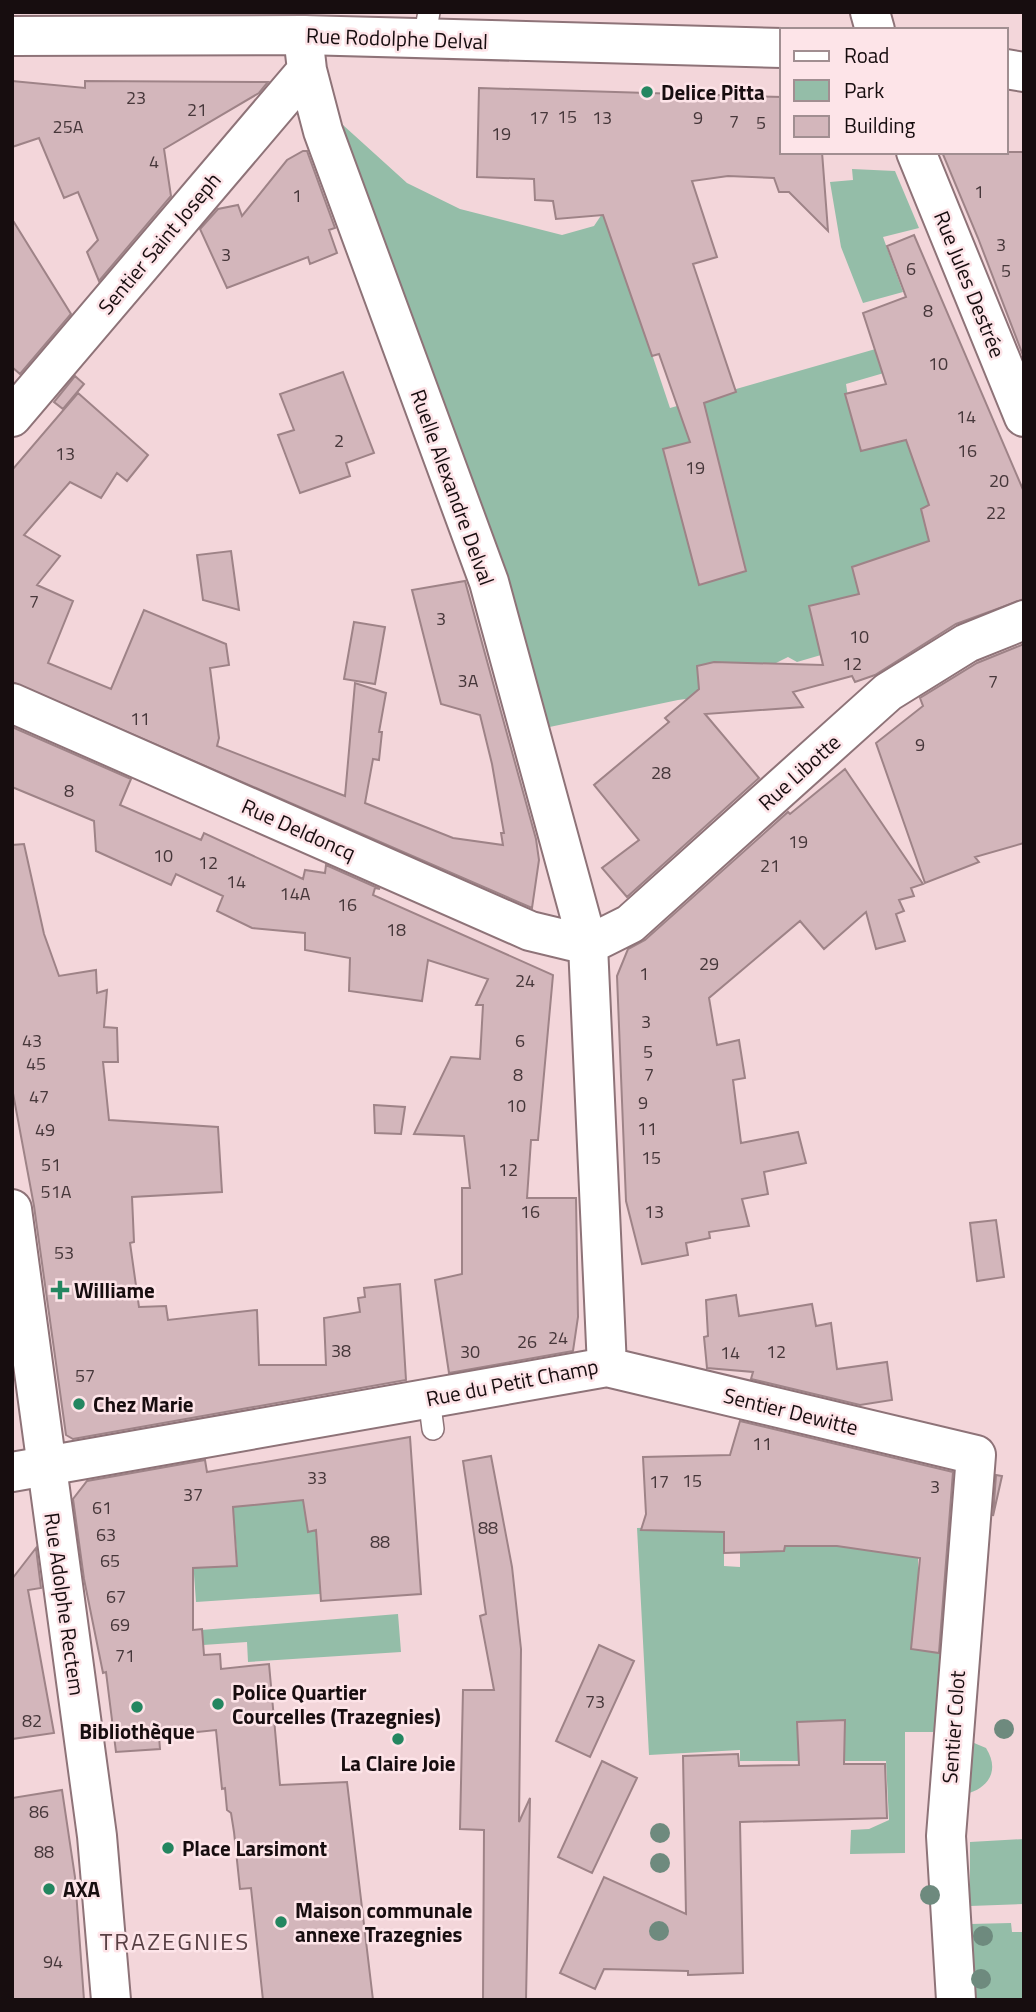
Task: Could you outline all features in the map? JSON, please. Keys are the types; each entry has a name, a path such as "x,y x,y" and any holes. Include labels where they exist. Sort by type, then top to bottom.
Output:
{"street":[{"name":"Rue Rodolphe Delval","path":"12,36 305,53 427,25 780,48"},
{"name":"Sentier Saint Joseph","path":"12,417 305,53"},
{"name":"Ruelle Alexandre Delval","path":"305,53 323,131 489,582 588,945"},
{"name":"Rue Jules Destrée","path":"917,154 1024,417"},
{"name":"Rue Libotte","path":"588,945 630,924 888,692 967,643 1024,620"},
{"name":"Rue Deldoncq","path":"12,703 530,931 588,945"},
{"name":"Rue du Petit Champ","path":"29,1469 431,1414 607,1367 588,945"},
{"name":"Rue Adolphe Rectem","path":"12,1209 29,1469 97,1836 110,2000"},
{"name":"Sentier Dewitte","path":"607,1367 976,1455"},
{"name":"Sentier Colot","path":"956,2000 946,1836 976,1455"}],"green space":[{"path":"333,116 407,183 460,209 562,235 594,226 604,211 670,408 900,342 908,366 846,384 849,404 905,430 946,525 845,648 797,662 788,657 774,664 786,686 678,700 540,729"},
{"path":"852,169 895,171 919,228 883,237 903,292 863,303 841,247 830,182 853,180"},
{"path":"303,1487 396,1589 196,1602 194,1574 135,1579 132,1562 237,1557 235,1527 192,1530 189,1502"},
{"path":"724,1516 724,1566 740,1567 740,1545 787,1538 918,1551 918,1577 932,1579 934,1562 950,1563 948,1606 915,1606 914,1643 948,1643 942,1726 933,1732 905,1732 905,1853 850,1854 851,1830 869,1829 889,1820 886,1761 740,1761 740,1750 649,1755 637,1528 709,1526"},
{"path":"398,1614 401,1652 248,1662 247,1642 203,1645 201,1630"},
{"path":"967,1740 986,1748 992,1771 986,1783 966,1794"},
{"path":"1024,1839 1024,1904 970,1906 970,1842"},
{"path":"1011,1923 1012,1932 1024,1932 1024,2000 974,2000 970,1924"}],"building":[{"path":"12,81 85,88 85,81 268,82 259,93 164,149 171,196 99,281 87,252 98,240 78,192 64,198 39,138 12,147"},
{"path":"479,88 780,97 780,154 822,154 828,231 789,192 779,192 774,178 728,176 692,181 717,257 693,264 736,392 704,403 746,571 699,585 663,449 690,442 659,354 652,356 603,215 556,219 553,201 535,200 534,179 477,177"},
{"path":"307,151 335,228 329,230 337,253 310,264 308,257 227,288 200,229 218,209 238,205 242,216 287,160"},
{"path":"1024,152 1024,358 943,154"},
{"path":"12,219 71,314 20,374 12,367"},
{"path":"914,235 1024,492 1024,599 956,624 875,675 855,682 852,676 793,692 803,707 705,714 759,778 627,897 602,868 639,840 594,785 669,722 665,718 699,689 697,666 714,662 823,665 809,606 859,594 852,567 929,541 921,509 929,505 906,440 861,451 845,394 886,384 863,313 906,297 887,246"},
{"path":"343,372 374,453 346,463 350,476 300,493 278,435 294,430 280,394"},
{"path":"75,376 84,384 63,409 54,402"},
{"path":"78,393 148,455 127,481 117,473 101,498 70,482 24,535 60,556 37,585 73,601 48,663 111,689 144,610 226,644 229,665 210,668 219,738 217,746 345,796 355,683 386,693 379,732 382,732 379,760 373,759 365,803 453,838 503,845 501,833 504,833 492,764 480,715 441,704 412,590 465,581 536,839 539,860 532,908 12,682 12,470"},
{"path":"231,551 239,610 203,600 197,555"},
{"path":"354,622 385,627 375,684 344,679"},
{"path":"1024,644 1024,843 975,857 979,862 925,883 876,743 923,706 920,698 977,663"},
{"path":"12,727 131,779 120,805 201,840 204,833 303,879 305,870 325,873 326,865 380,889 375,888 373,895 553,975 538,1140 531,1140 527,1198 576,1198 578,1317 573,1351 449,1373 435,1280 462,1274 462,1188 470,1188 464,1136 414,1134 451,1057 480,1059 483,1005 476,1005 488,979 428,960 422,1001 349,991 350,958 305,950 305,933 252,928 217,911 223,896 176,874 171,885 96,851 94,821 12,787"},
{"path":"845,769 923,884 911,888 914,896 899,900 904,911 896,914 905,941 876,949 866,912 824,949 800,921 709,998 717,1045 739,1040 745,1078 733,1080 741,1143 798,1132 806,1163 764,1172 768,1194 742,1199 749,1226 709,1232 710,1238 686,1243 688,1255 642,1264 626,1201 617,976 628,949 645,940 788,812 790,814"},
{"path":"24,844 44,934 59,976 96,970 97,993 107,990 104,1027 117,1028 118,1062 103,1062 109,1120 218,1127 222,1192 132,1197 134,1242 130,1243 139,1307 166,1306 168,1320 257,1310 259,1365 326,1365 324,1318 360,1312 358,1298 365,1297 364,1288 400,1284 406,1380 73,1439 66,1435 34,1206 12,1088 12,845"},
{"path":"374,1105 405,1107 401,1134 375,1133"},
{"path":"996,1220 1004,1277 977,1281 970,1223"},
{"path":"736,1295 739,1316 812,1304 816,1326 831,1323 837,1369 887,1362 892,1400 860,1405 751,1379 753,1372 707,1368 704,1337 708,1336 706,1300"},
{"path":"740,1421 953,1472 939,1653 911,1649 920,1558 837,1546 785,1546 784,1551 724,1553 724,1532 641,1530 646,1514 643,1457 730,1455"},
{"path":"410,1437 421,1594 321,1601 316,1530 308,1532 303,1500 233,1507 237,1566 193,1568 193,1630 202,1629 204,1655 220,1654 221,1669 269,1664 280,1785 347,1782 373,2000 263,2000 251,1888 240,1889 231,1813 227,1810 225,1788 222,1789 216,1730 159,1736 160,1749 116,1752 106,1672 103,1673 84,1579 73,1499 87,1481 205,1460 207,1472"},
{"path":"491,1456 512,1567 521,1649 519,1822 530,1798 526,2000 483,2000 484,1830 460,1829 463,1690 494,1690 480,1616 486,1614 463,1461"},
{"path":"996,1475 1002,1476 993,1516"},
{"path":"36,1548 41,1588 28,1590 54,1733 12,1739 12,1579"},
{"path":"599,1645 634,1661 590,1757 556,1741"},
{"path":"845,1720 844,1764 885,1764 887,1818 740,1822 743,1973 688,1975 688,1971 604,1969 595,1989 560,1973 604,1877 686,1914 683,1756 738,1754 739,1766 799,1765 797,1722"},
{"path":"602,1761 637,1778 592,1873 558,1857"},
{"path":"62,1790 75,1877 84,2000 12,2000 12,1798"}],"place":[{"name":"Delice Pitta","path":"647,92"},
{"name":"Williame","path":"60,1290"},
{"name":"Chez Marie","path":"79,1404"},
{"name":"Police Quartier Courcelles (Trazegnies)","path":"218,1704"},
{"name":"Bibliothèque","path":"137,1707"},
{"name":"La Claire Joie","path":"398,1739"},
{"name":"Place Larsimont","path":"168,1848"},
{"name":"AXA","path":"49,1889"},
{"name":"Maison communale annexe Trazegnies","path":"281,1922"}],"district":[{"name":"TRAZEGNIES","path":"175,1941"}]}
